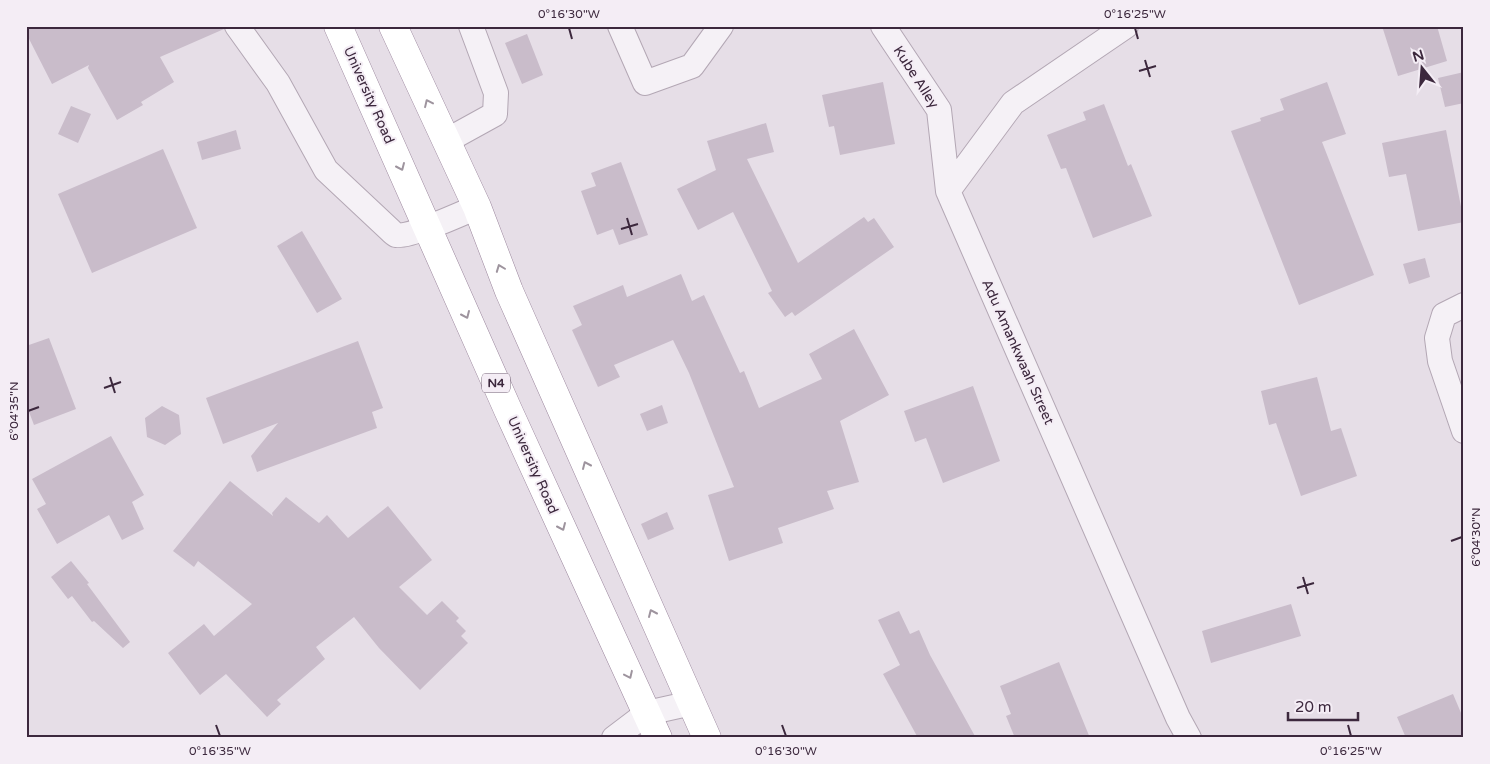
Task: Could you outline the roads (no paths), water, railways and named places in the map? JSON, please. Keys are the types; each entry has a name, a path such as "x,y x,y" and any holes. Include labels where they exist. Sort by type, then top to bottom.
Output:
{"highway":[{"name":"University Road","path":"338,26 512,419 658,738"},
{"path":"393,26 477,207 509,291 707,738"}],"street":[{"path":"237,26 278,84 326,170 396,235 428,227 477,207"},
{"path":"446,141 495,114 496,93 471,26"},
{"path":"620,26 645,83 692,66 721,26"},
{"name":"Kube Alley","path":"883,26 938,110 948,191"},
{"path":"948,191 1013,103 1126,26"},
{"name":"Adu Amankwaah Street","path":"948,191 1178,718 1189,738"},
{"path":"1464,305 1444,315 1437,338 1440,361 1464,431"},
{"path":"614,738 647,713 692,703"}]}
